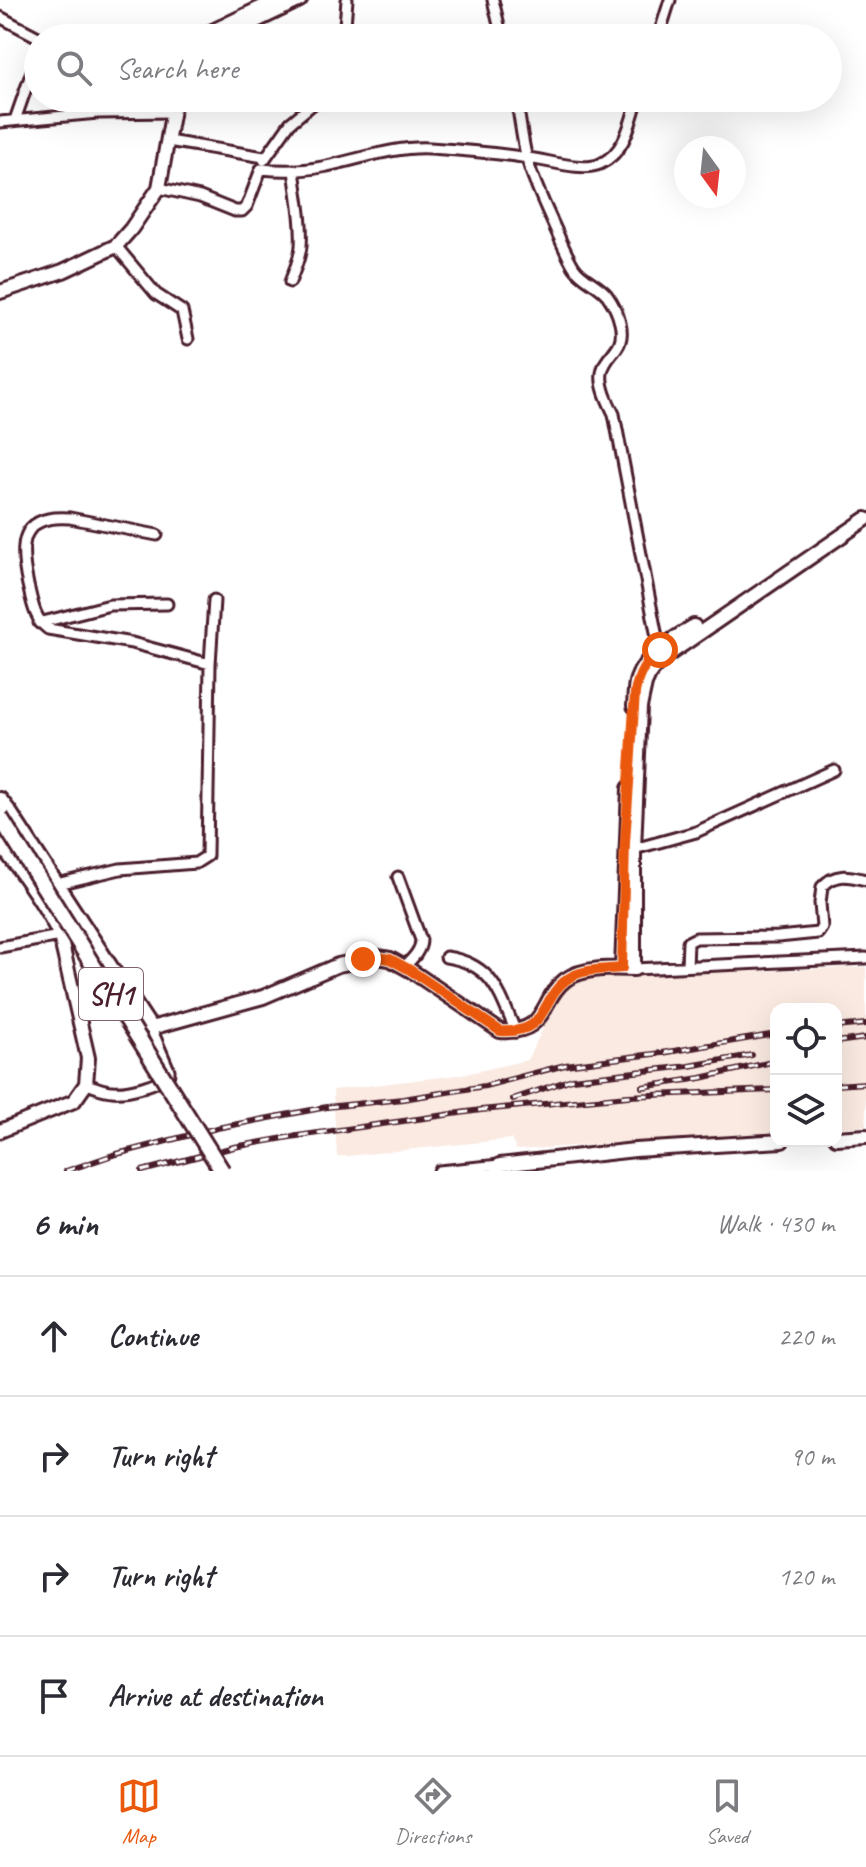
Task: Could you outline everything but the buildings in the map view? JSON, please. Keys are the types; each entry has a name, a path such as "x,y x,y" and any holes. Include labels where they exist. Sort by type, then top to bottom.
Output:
{"main road":[{"name":"SH1","path":"0,817 222,1171"}],"street":[{"path":"227,24 277,0"},
{"path":"250,24 300,0"},
{"path":"345,24 347,0"},
{"path":"493,0 499,24"},
{"path":"662,24 670,0"},
{"path":"0,17 24,30"},
{"path":"15,120 24,94"},
{"path":"0,122 98,113 173,112 159,188 116,246 63,271 0,292"},
{"path":"159,188 242,211 247,206 264,157 290,123 303,112"},
{"path":"519,112 527,157 564,250 576,271 606,294 621,326 618,349 608,360 602,377 604,392 614,414 661,654"},
{"path":"261,169 322,167 380,153 426,148 527,157 593,167 604,163 622,146 633,112"},
{"path":"168,141 264,157"},
{"path":"290,282 301,247 294,170"},
{"path":"116,246 156,294 182,311 188,339"},
{"path":"628,969 640,707 651,671 661,654 866,510"},
{"path":"157,535 70,518 56,517 37,522 29,530 23,547 24,567 39,623 48,629 132,643 210,664"},
{"path":"628,969 625,843 637,678 648,662 866,519"},
{"path":"57,884 120,869 196,863 207,856 214,600"},
{"path":"39,623 110,605 167,604"},
{"path":"634,849 696,832 834,770"},
{"path":"0,799 151,1028 169,1070 166,1078 128,1090 112,1091 86,1084"},
{"path":"0,843 34,890 60,936 88,1058 86,1084 74,1101 0,1131"},
{"path":"687,966 688,942 696,938 818,933 822,927 822,887 834,876 848,875 866,880"},
{"path":"398,877 421,940 419,951 404,967"},
{"path":"0,947 60,936"},
{"path":"151,1028 263,997 338,965 378,957 390,959 404,967 500,1031 516,1032 535,1022 556,989 566,980 590,971 866,958"},
{"path":"446,957 476,966 490,978 516,1032"},
{"path":"842,1138 866,1136"},
{"path":"439,1171 499,1168 635,1150 770,1142"}],"shaded area":[{"path":"866,967 866,1126 842,1128 842,1003 770,1003 770,1132 516,1150 511,1139 337,1157 333,1090 466,1074 527,1060 563,989 581,978"}],"railway":[{"path":"842,1026 866,1024"},
{"path":"66,1171 113,1155 217,1128 327,1107 485,1086 565,1065 770,1035"},
{"path":"842,1041 866,1038"},
{"path":"513,1099 572,1079 689,1066 752,1055"},
{"path":"642,1087 770,1062"},
{"path":"842,1085 866,1083"},
{"path":"142,1171 234,1147 481,1110 628,1096 770,1090"}],"route":[{"path":"363,959 390,959 500,1031 516,1032 535,1022 556,989 566,980 590,971 622,968 625,843 635,693 637,678 660,650"}]}
